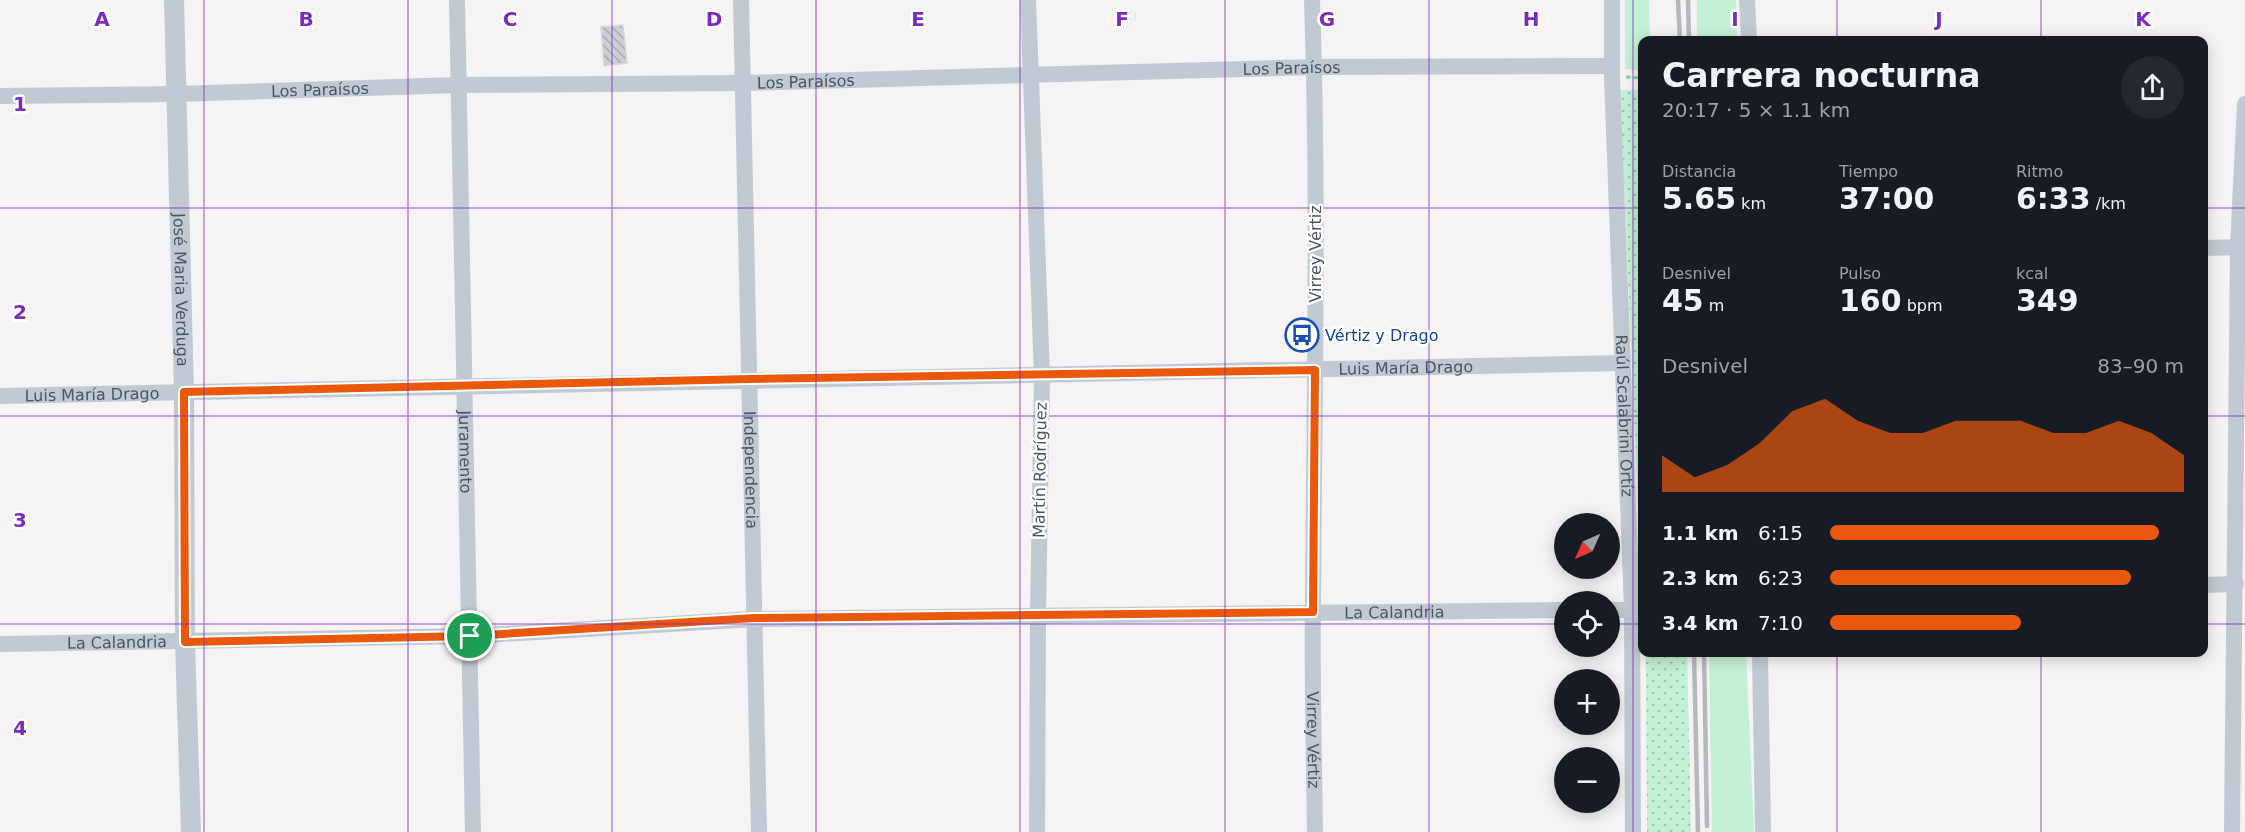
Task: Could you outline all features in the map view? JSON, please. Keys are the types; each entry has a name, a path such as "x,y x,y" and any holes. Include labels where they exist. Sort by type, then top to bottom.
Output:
{"street":[{"name":"José Maria Verduga","path":"174,0 184,392 185,642 191,832"},
{"name":"Juramento","path":"457,0 473,832"},
{"name":"Independencia","path":"741,0 759,832"},
{"name":"Martín Rodríguez","path":"1028,0 1042,375 1037,832"},
{"name":"Virrey Vértiz","path":"1312,0 1315,832"},
{"name":"Raúl Scalabrini Ortíz","path":"1612,0 1612,66 1622,363 1637,607 1633,832"},
{"path":"1747,0 1749,36"},
{"name":"Los Paraísos","path":"0,96 176,94 458,85 744,83 1032,73 1314,67 1612,66"},
{"path":"2232,832 2241,437 2245,104"},
{"path":"2208,248 2242,247"},
{"name":"Luis María Drago","path":"0,396 1622,363"},
{"path":"2208,585 2236,584"},
{"path":"1620,609 1637,607"},
{"name":"La Calandria","path":"0,644 470,636 754,618 1554,610"},
{"path":"1760,657 1762,832"}],"green space":[{"path":"1625,0 1649,0 1650,36 1638,36 1638,71 1625,69"},
{"path":"1697,0 1736,0 1737,36 1697,36"},
{"path":"1620,90 1638,90 1638,506"},
{"path":"1646,657 1687,657 1691,832 1647,832"},
{"path":"1709,657 1746,657 1754,832 1712,832"}],"building":[{"path":"623,25 627,63 604,66 601,27"}],"railway":[{"path":"1678,0 1680,36"},
{"path":"1688,0 1689,36"},
{"path":"1694,657 1698,832"},
{"path":"1704,657 1707,826"}],"place":[{"name":"Vértiz y Drago","path":"1302,335"}],"route":[{"path":"1315,370 1313,612 754,618 470,636 185,642 184,392 750,379 1315,370"}]}
